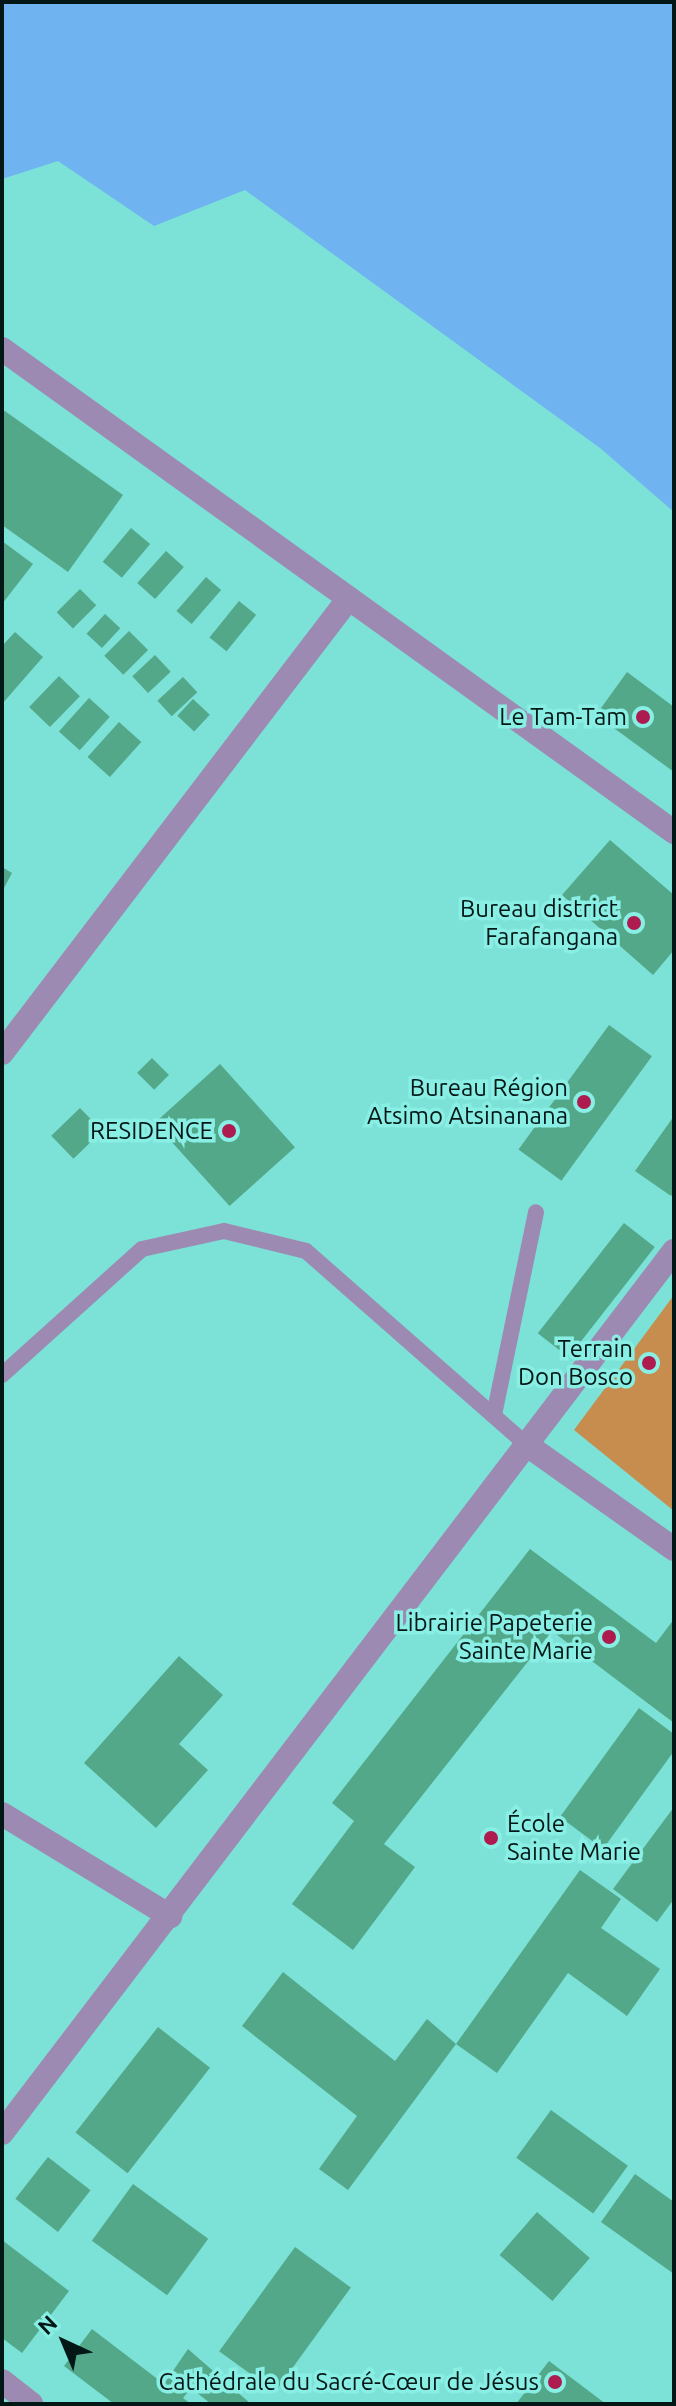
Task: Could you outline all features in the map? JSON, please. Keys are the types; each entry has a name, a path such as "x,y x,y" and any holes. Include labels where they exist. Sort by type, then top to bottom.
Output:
{"street":[{"path":"2,349 674,832"},
{"path":"2,1053 349,598"},
{"path":"2,2133 674,1251"},
{"path":"527,1445 674,1549"},
{"path":"2,1814 170,1916"},
{"path":"2,2381 31,2404"}],"lane":[{"path":"494,1415 536,1212"},
{"path":"2,1375 142,1249 224,1231 306,1251 527,1445"}],"shaded area":[{"name":"Terrain Don Bosco","path":"674,1295 674,1511 574,1430"}],"water":[{"path":"2,2 674,2 674,512 600,448 245,190 154,226 58,161 2,179"}],"building":[{"path":"2,409 123,495 68,572 2,525"},
{"path":"131,528 150,544 122,578 103,562"},
{"path":"2,541 33,564 2,604"},
{"path":"166,551 184,567 155,599 137,583"},
{"path":"206,577 221,590 192,624 176,611"},
{"path":"80,589 96,605 73,629 57,612"},
{"path":"239,601 256,615 227,651 209,638"},
{"path":"105,614 120,628 102,648 87,634"},
{"path":"129,631 148,650 123,675 104,656"},
{"path":"15,632 43,657 2,704 2,646"},
{"path":"155,655 171,672 148,693 132,676"},
{"path":"627,672 674,707 674,772 596,715"},
{"path":"59,676 80,696 50,727 29,707"},
{"path":"183,677 197,692 172,716 157,701"},
{"path":"89,698 110,717 80,750 59,731"},
{"path":"193,699 210,715 194,732 177,716"},
{"path":"119,722 141,742 110,777 88,757"},
{"name":"Bureau district Farafangana","path":"610,840 674,895 674,950 653,975 562,895"},
{"path":"2,867 12,873 4,888 2,887"},
{"name":"Bureau Région Atsimo Atsinanana","path":"609,1025 652,1056 561,1181 518,1150"},
{"path":"152,1058 169,1075 154,1090 137,1073"},
{"path":"220,1064 295,1147 230,1206 155,1123"},
{"path":"80,1108 102,1131 73,1159 51,1136"},
{"path":"674,1116 674,1192 671,1196 635,1171"},
{"path":"624,1223 655,1247 569,1357 538,1333"},
{"path":"530,1549 656,1643 674,1619 674,1723 552,1631 384,1844 415,1867 353,1950 292,1904 354,1821 332,1803"},
{"path":"179,1656 223,1695 179,1744 208,1770 156,1828 84,1763"},
{"path":"639,1708 674,1734 674,1751 603,1849 560,1817"},
{"path":"674,1807 674,1899 657,1922 613,1889"},
{"path":"580,1870 621,1899 601,1928 660,1969 627,2016 568,1973 497,2073 456,2044"},
{"path":"283,1972 395,2061 427,2019 456,2044 348,2190 319,2169 357,2116 242,2026"},
{"path":"158,2027 210,2068 128,2173 76,2133"},
{"path":"551,2110 628,2166 593,2214 516,2158"},
{"path":"48,2157 91,2190 58,2232 15,2199"},
{"path":"635,2174 674,2202 674,2274 601,2222"},
{"path":"133,2184 208,2239 167,2295 92,2241"},
{"path":"537,2212 590,2258 552,2301 500,2255"},
{"path":"2,2240 69,2291 22,2353 2,2338"},
{"path":"295,2247 351,2288 275,2392 219,2351"},
{"path":"92,2329 164,2384 188,2349 251,2404 211,2404 191,2388 183,2398 191,2404 114,2404 64,2366"},
{"name":"Cathédrale du Sacré-Cœur de Jésus","path":"549,2361 606,2404 516,2404"}],"place":[{"name":"Le Tam-Tam","path":"643,717"},
{"name":"Bureau district Farafangana","path":"634,923"},
{"name":"Bureau Région Atsimo Atsinanana","path":"584,1102"},
{"name":"RESIDENCE","path":"229,1131"},
{"name":"Terrain Don Bosco","path":"649,1363"},
{"name":"Librairie Papeterie Sainte Marie","path":"609,1637"},
{"name":"École Sainte Marie","path":"491,1838"},
{"name":"Cathédrale du Sacré-Cœur de Jésus","path":"555,2382"}]}
